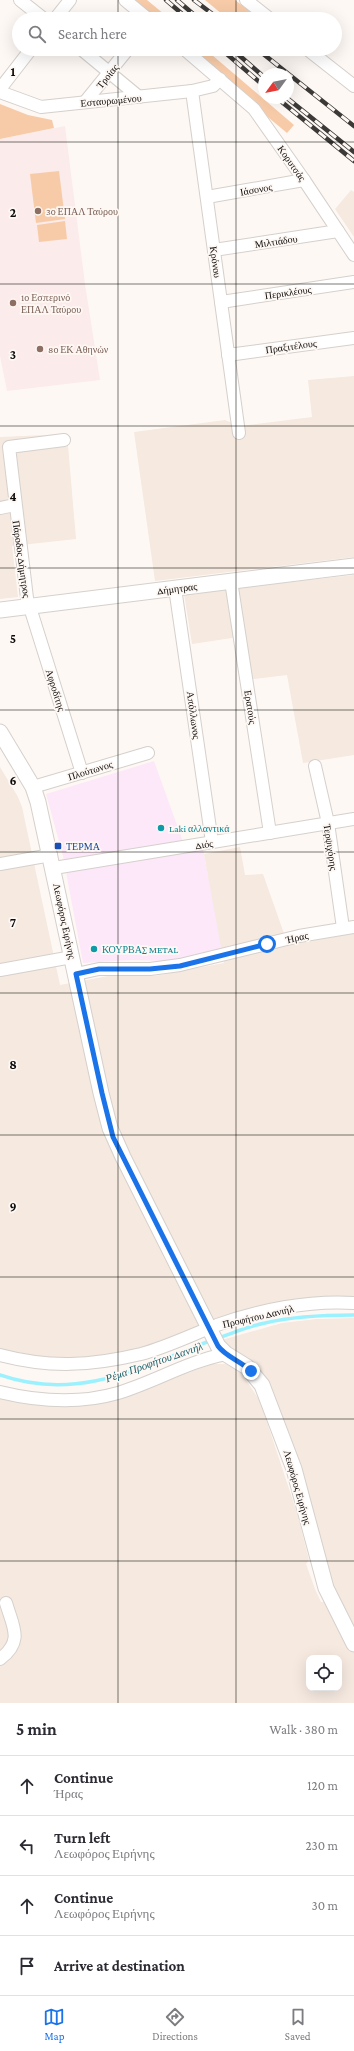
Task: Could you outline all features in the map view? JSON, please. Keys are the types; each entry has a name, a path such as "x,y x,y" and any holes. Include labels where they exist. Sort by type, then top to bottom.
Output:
{"street":[{"path":"20,0 35,12"},
{"path":"61,12 70,0"},
{"path":"125,0 140,12"},
{"path":"246,0 261,12"},
{"path":"0,90 26,56"},
{"path":"90,56 139,97"},
{"name":"Τροίας","path":"85,102 122,56"},
{"name":"Κορυτσάς","path":"193,56 220,78 254,109 354,255"},
{"path":"317,56 354,86"},
{"name":"Εσταυρωμένου","path":"0,90 41,107 192,91 213,86 220,78"},
{"name":"Κρόνου","path":"192,91 239,432"},
{"name":"Ιάσονος","path":"207,197 304,180"},
{"name":"Μιλτιάδου","path":"214,250 338,231"},
{"name":"Περικλέους","path":"221,302 354,282"},
{"name":"Πραξιτέλους","path":"228,355 354,338"},
{"name":"Πάροδος Δήμητρος","path":"30,606 23,574 9,448 64,440"},
{"path":"0,508 15,505"},
{"name":"Δήμητρας","path":"0,610 354,566"},
{"name":"Ερατούς","path":"231,581 270,833"},
{"name":"Απόλλωνος","path":"175,588 212,842"},
{"name":"Αφροδίτης","path":"30,606 82,773"},
{"name":"Λεωφόρος Ειρήνης","path":"0,732 33,787 52,862 112,1132 122,1157 217,1341 251,1371 266,1394 294,1469 326,1588 353,1638"},
{"name":"Πλούτωνος","path":"33,787 148,753"},
{"name":"Τερψιχόρης","path":"315,766 328,823 348,927"},
{"name":"Διός","path":"0,864 52,862 212,842 354,819"},
{"name":"Ήρας","path":"76,974 99,969 150,969 180,966 299,936 348,927"},
{"path":"0,970 72,957"},
{"name":"Προφήτου Δανιήλ","path":"0,1355 57,1365 100,1361 160,1348 217,1341 242,1318 291,1307 354,1303"},
{"path":"0,1392 37,1398 96,1398 118,1393 210,1358 217,1341"},
{"path":"0,1659 10,1650 16,1638 6,1603"}],"shaded area":[{"path":"127,0 147,0 162,12 142,12"},
{"path":"205,0 235,0 251,12 220,12"},
{"path":"194,56 213,56 258,94 258,104 269,104 294,125 287,133"},
{"path":"0,104 28,115 52,120 54,128 0,139"},
{"name":"3ο ΕΠΑΛ Ταύρου","path":"65,126 85,284 100,380 7,391 0,356 0,139"},
{"path":"59,171 65,219 36,223 30,174"},
{"path":"351,190 354,192 354,237 335,209"},
{"path":"65,221 67,239 39,242 37,225"},
{"path":"354,376 354,557 155,581 134,432 225,420 240,426 312,417 308,380"},
{"path":"67,434 76,539 12,546 18,597 0,599 0,437"},
{"path":"354,575 354,755 303,763 287,675 253,679 245,636 192,644 184,594"},
{"path":"154,761 187,853 203,850 223,949 168,961 132,960 83,963 63,856 46,794"},
{"path":"0,767 18,797 22,807 60,985 108,976 155,976 224,963 204,854 240,847 245,875 263,874 288,945 354,933 354,1299 322,1299 157,1345 103,1356 61,1360 0,1351"},
{"path":"354,1318 354,1630 339,1606 257,1368 248,1358 232,1351 222,1340 282,1323 317,1319"},
{"path":"212,1364 225,1364 240,1371 260,1401 297,1513 309,1560 306,1564 315,1589 321,1602 328,1602 354,1652 354,1703 0,1703 0,1396 123,1396"}],"waterway":[{"name":"Ρέμα Προφήτου Δανιήλ","path":"218,1338 253,1326 287,1319 309,1316 354,1315"},
{"name":"Ρέμα Προφήτου Δανιήλ","path":"0,1375 28,1382 55,1385 82,1383 108,1378 134,1370 212,1340"}],"railway":[{"path":"166,0 180,12"},
{"path":"177,0 191,12"},
{"path":"194,0 210,12"},
{"path":"229,56 258,81"},
{"path":"240,56 258,72"},
{"path":"266,56 354,126"},
{"path":"284,104 354,161"},
{"path":"294,104 354,152"}],"place":[{"name":"3ο ΕΠΑΛ Ταύρου","path":"38,211"},
{"name":"1ο Εσπερινό ΕΠΑΛ Ταύρου","path":"13,303"},
{"name":"8ο ΕΚ Αθηνών","path":"40,349"},
{"name":"Laki αλλαντικά","path":"161,828"},
{"name":"ΤΕΡΜΑ","path":"58,846"},
{"name":"ΚΟΥΡΒΑΣ METAL","path":"94,949"}],"route":[{"path":"251,1371 241,1362 226,1354 218,1346 113,1137 76,974 99,969 150,969 180,966 267,944"}]}
